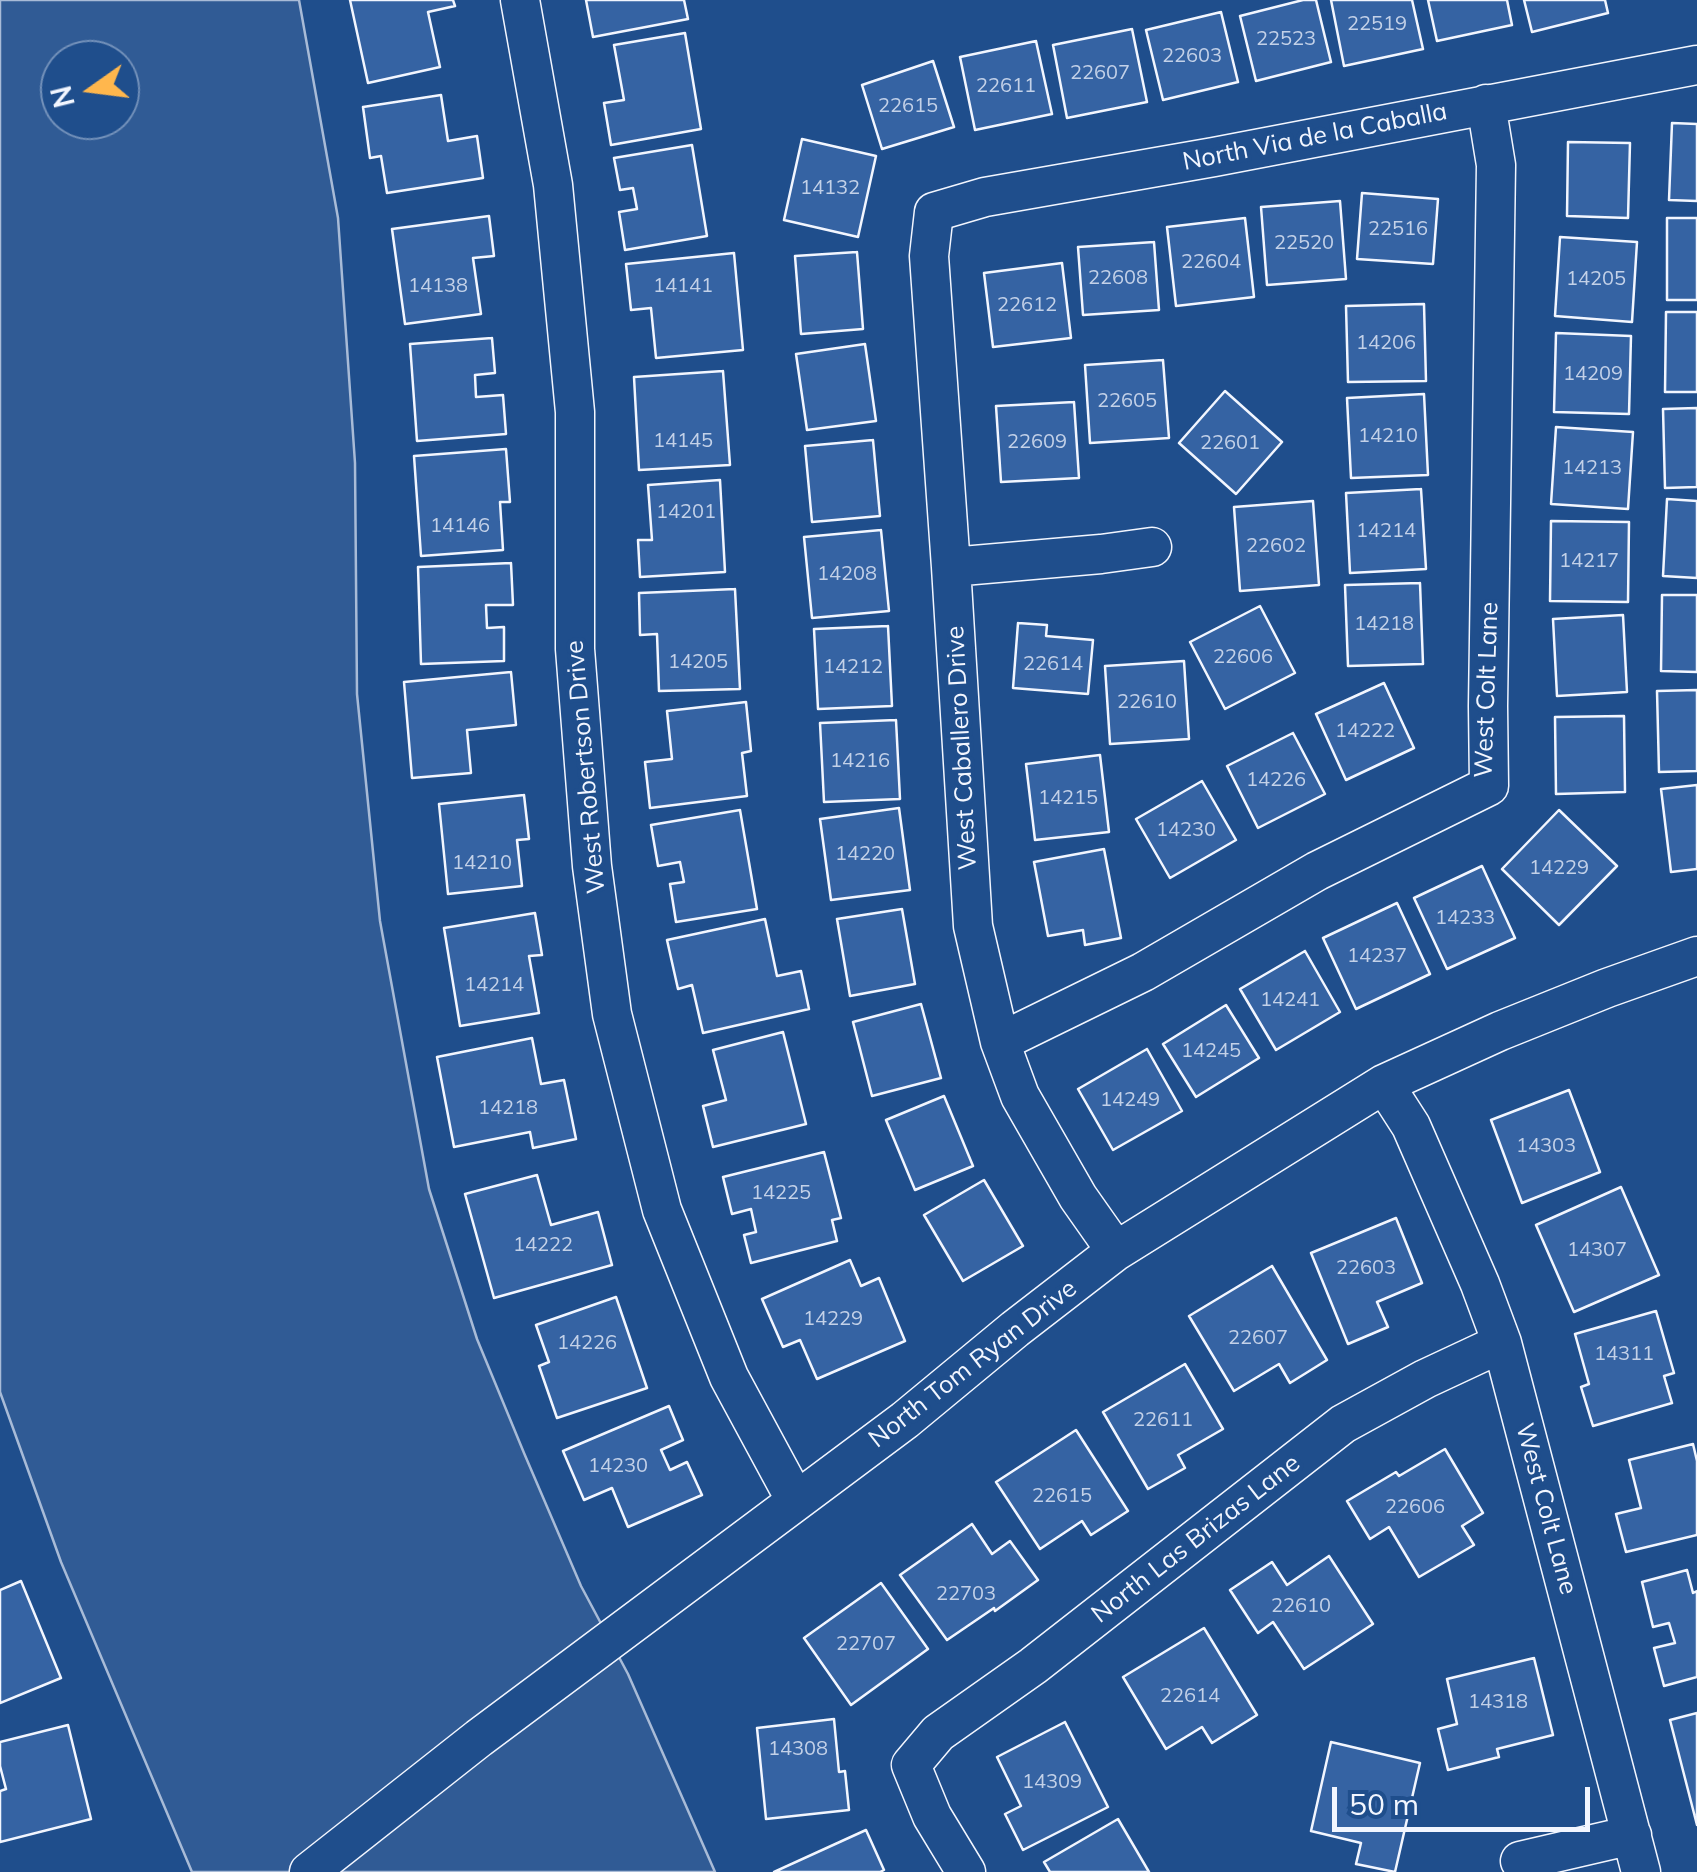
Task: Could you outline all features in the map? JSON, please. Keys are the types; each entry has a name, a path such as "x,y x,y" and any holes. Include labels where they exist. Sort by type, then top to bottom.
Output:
{"street":[{"name":"West Robertson Drive","path":"520,0 553,185 575,412 575,649 592,866 612,1014 662,1210 729,1378 796,1501"},
{"name":"North Via de la Caballa","path":"934,212 985,198 1697,64"},
{"name":"West Colt Lane","path":"1000,1042 1143,972 1317,871 1489,786 1496,165 1486,104"},
{"name":"West Caballero Drive","path":"934,212 929,256 973,926 1000,1042 1020,1096 1078,1198 1116,1252"},
{"path":"951,567 1152,547"},
{"name":"North Tom Ryan Drive","path":"309,1872 479,1738 904,1420 1116,1252 1384,1084 1500,1031 1697,956"},
{"name":"West Colt Lane","path":"1384,1084 1411,1126 1502,1344 1642,1872"},
{"name":"North Las Brizas Lane","path":"966,1872 932,1816 912,1765 938,1734 1033,1666 1343,1424 1425,1379 1502,1344"},
{"path":"1520,1861 1632,1836"}],"shaded area":[{"path":"0,0 299,0 338,218 355,463 357,694 380,921 429,1189 477,1339 524,1453 581,1586 628,1674 715,1872 192,1872 61,1562 0,1392"}],"building":[{"path":"350,0 453,0 455,6 428,12 440,67 368,83"},
{"path":"586,0 684,0 688,19 593,37"},
{"path":"1316,0 1331,62 1256,81 1240,16"},
{"path":"1331,0 1412,0 1423,49 1344,66"},
{"path":"1428,0 1507,0 1512,25 1437,41"},
{"path":"1524,0 1605,0 1608,13 1532,32"},
{"path":"1221,12 1238,82 1163,100 1146,30"},
{"path":"1132,29 1147,102 1067,118 1053,45"},
{"path":"685,33 701,129 611,145 604,103 624,100 614,45"},
{"path":"1036,41 1052,114 975,130 960,57"},
{"path":"933,61 954,127 882,149 862,85"},
{"path":"441,95 448,141 477,136 483,178 387,193 381,156 370,158 363,107"},
{"path":"1672,123 1697,124 1697,201 1669,200"},
{"path":"802,139 876,156 858,237 784,220"},
{"path":"1568,142 1630,143 1628,218 1567,216"},
{"path":"692,145 707,236 625,250 619,212 637,209 633,188 620,190 614,158"},
{"path":"1362,193 1438,199 1433,264 1357,259"},
{"path":"1340,201 1346,279 1267,285 1261,207"},
{"path":"489,216 494,256 473,258 481,314 405,324 392,229"},
{"path":"1245,218 1254,297 1176,306 1167,227"},
{"path":"1667,218 1697,218 1697,300 1667,300"},
{"path":"1560,237 1637,242 1632,322 1555,316"},
{"path":"1154,242 1159,310 1083,315 1078,247"},
{"path":"857,252 863,329 801,334 795,256"},
{"path":"734,253 743,350 656,358 651,308 631,310 626,264"},
{"path":"1062,263 1071,338 993,347 984,273"},
{"path":"1424,304 1426,381 1348,382 1346,306"},
{"path":"1666,312 1697,312 1697,392 1665,392"},
{"path":"1556,333 1631,336 1629,414 1554,412"},
{"path":"492,338 495,373 475,375 476,397 503,395 506,434 417,441 410,344"},
{"path":"865,344 876,421 807,430 796,354"},
{"path":"1163,360 1169,438 1090,443 1085,365"},
{"path":"723,371 730,465 639,470 634,377"},
{"path":"1225,391 1282,442 1236,494 1179,443"},
{"path":"1424,394 1428,475 1351,478 1347,398"},
{"path":"1074,402 1079,478 1001,482 996,406"},
{"path":"1697,408 1697,487 1665,488 1663,409"},
{"path":"1556,427 1633,432 1628,509 1551,504"},
{"path":"873,440 880,516 812,522 805,446"},
{"path":"506,449 510,502 500,502 503,550 421,556 414,456"},
{"path":"720,480 725,572 640,577 638,540 652,540 648,485"},
{"path":"1421,489 1426,569 1350,573 1346,493"},
{"path":"1667,499 1697,501 1697,578 1663,576"},
{"path":"1313,501 1319,585 1240,591 1234,507"},
{"path":"1551,521 1629,522 1628,602 1550,601"},
{"path":"881,530 889,611 812,618 804,537"},
{"path":"511,563 513,605 486,605 487,628 504,627 504,661 421,664 418,567"},
{"path":"1420,583 1423,664 1348,666 1345,585"},
{"path":"735,589 740,689 659,691 657,634 640,635 639,593"},
{"path":"1662,595 1697,595 1697,672 1661,671"},
{"path":"1260,606 1295,673 1225,709 1190,642"},
{"path":"1623,615 1627,692 1557,696 1553,619"},
{"path":"1018,623 1047,625 1046,636 1093,640 1088,694 1013,688"},
{"path":"888,626 892,706 818,709 814,629"},
{"path":"1184,661 1189,739 1110,744 1105,666"},
{"path":"511,672 516,725 467,730 471,773 412,778 404,682"},
{"path":"1384,683 1414,748 1346,780 1316,714"},
{"path":"1697,690 1697,771 1659,772 1657,691"},
{"path":"746,702 751,751 742,753 747,796 650,808 645,762 672,759 667,711"},
{"path":"1624,716 1625,792 1556,794 1555,717"},
{"path":"896,720 900,799 824,802 820,723"},
{"path":"1293,733 1325,794 1258,828 1227,766"},
{"path":"1100,755 1109,832 1035,840 1026,764"},
{"path":"1202,781 1236,840 1170,878 1136,819"},
{"path":"1697,785 1697,869 1671,872 1661,789"},
{"path":"524,795 529,839 517,840 522,886 448,894 439,804"},
{"path":"899,808 910,890 831,900 820,819"},
{"path":"740,810 757,909 676,922 670,884 684,882 680,862 658,866 651,825"},
{"path":"1559,810 1617,866 1559,925 1502,869"},
{"path":"1104,849 1121,938 1085,945 1083,930 1048,936 1034,862"},
{"path":"1482,866 1515,938 1447,969 1414,898"},
{"path":"1397,903 1430,974 1356,1009 1323,938"},
{"path":"902,909 915,984 850,996 837,919"},
{"path":"535,913 542,955 529,956 539,1013 460,1026 444,928"},
{"path":"765,919 777,976 801,971 809,1009 703,1033 692,985 678,989 667,940"},
{"path":"1305,951 1340,1012 1276,1050 1240,989"},
{"path":"921,1004 941,1078 872,1096 853,1022"},
{"path":"1226,1005 1259,1058 1196,1097 1163,1044"},
{"path":"783,1032 806,1124 713,1147 703,1106 726,1100 713,1050"},
{"path":"532,1038 541,1084 564,1080 576,1139 533,1148 530,1132 454,1147 437,1057"},
{"path":"1147,1049 1182,1111 1113,1150 1078,1089"},
{"path":"1569,1090 1600,1172 1522,1203 1491,1120"},
{"path":"944,1096 973,1166 915,1190 886,1120"},
{"path":"824,1152 841,1218 832,1220 837,1241 751,1263 744,1235 756,1232 751,1209 732,1214 723,1177"},
{"path":"537,1175 551,1225 598,1212 612,1265 494,1298 465,1194"},
{"path":"984,1180 1023,1246 963,1281 924,1215"},
{"path":"1621,1187 1659,1275 1574,1312 1536,1225"},
{"path":"1396,1218 1422,1283 1377,1302 1388,1327 1348,1344 1311,1253"},
{"path":"850,1260 861,1286 879,1278 905,1341 817,1379 800,1340 783,1347 762,1299"},
{"path":"1272,1266 1327,1360 1290,1383 1279,1364 1234,1391 1189,1316"},
{"path":"616,1297 647,1388 557,1418 539,1366 549,1362 536,1325"},
{"path":"1656,1311 1674,1373 1664,1376 1672,1403 1593,1426 1581,1387 1589,1384 1575,1334"},
{"path":"1185,1364 1223,1429 1178,1455 1185,1468 1148,1489 1103,1412"},
{"path":"669,1406 683,1440 661,1450 670,1470 687,1462 702,1495 628,1527 612,1488 584,1500 563,1451"},
{"path":"1076,1430 1128,1511 1091,1535 1082,1521 1040,1549 996,1482"},
{"path":"1693,1444 1697,1461 1697,1535 1626,1552 1616,1514 1641,1508 1629,1460"},
{"path":"1445,1449 1483,1513 1462,1526 1474,1545 1419,1577 1389,1527 1370,1539 1347,1501"},
{"path":"972,1524 992,1554 1010,1541 1038,1580 947,1640 900,1575"},
{"path":"1329,1556 1373,1624 1304,1669 1273,1622 1258,1633 1230,1590 1272,1562 1287,1585"},
{"path":"1687,1570 1693,1593 1697,1591 1697,1677 1664,1686 1654,1648 1675,1643 1669,1623 1653,1627 1642,1582"},
{"path":"21,1581 61,1678 0,1703 0,1590"},
{"path":"881,1583 928,1649 851,1705 804,1638"},
{"path":"1204,1628 1257,1715 1212,1743 1202,1727 1166,1749 1123,1677"},
{"path":"1534,1658 1553,1735 1497,1749 1499,1757 1448,1770 1438,1729 1457,1724 1447,1679"},
{"path":"1697,1713 1697,1825 1670,1720"},
{"path":"834,1719 839,1772 845,1771 849,1810 766,1819 757,1728"},
{"path":"1065,1722 1108,1807 1023,1850 1005,1814 1021,1806 997,1757"},
{"path":"68,1725 91,1819 0,1842 0,1791 6,1789 0,1766 0,1742"},
{"path":"1331,1742 1420,1763 1395,1872 1356,1864 1361,1843 1311,1831"},
{"path":"1118,1819 1149,1872 1050,1872 1044,1862"},
{"path":"866,1830 884,1870 880,1872 774,1872"}]}
